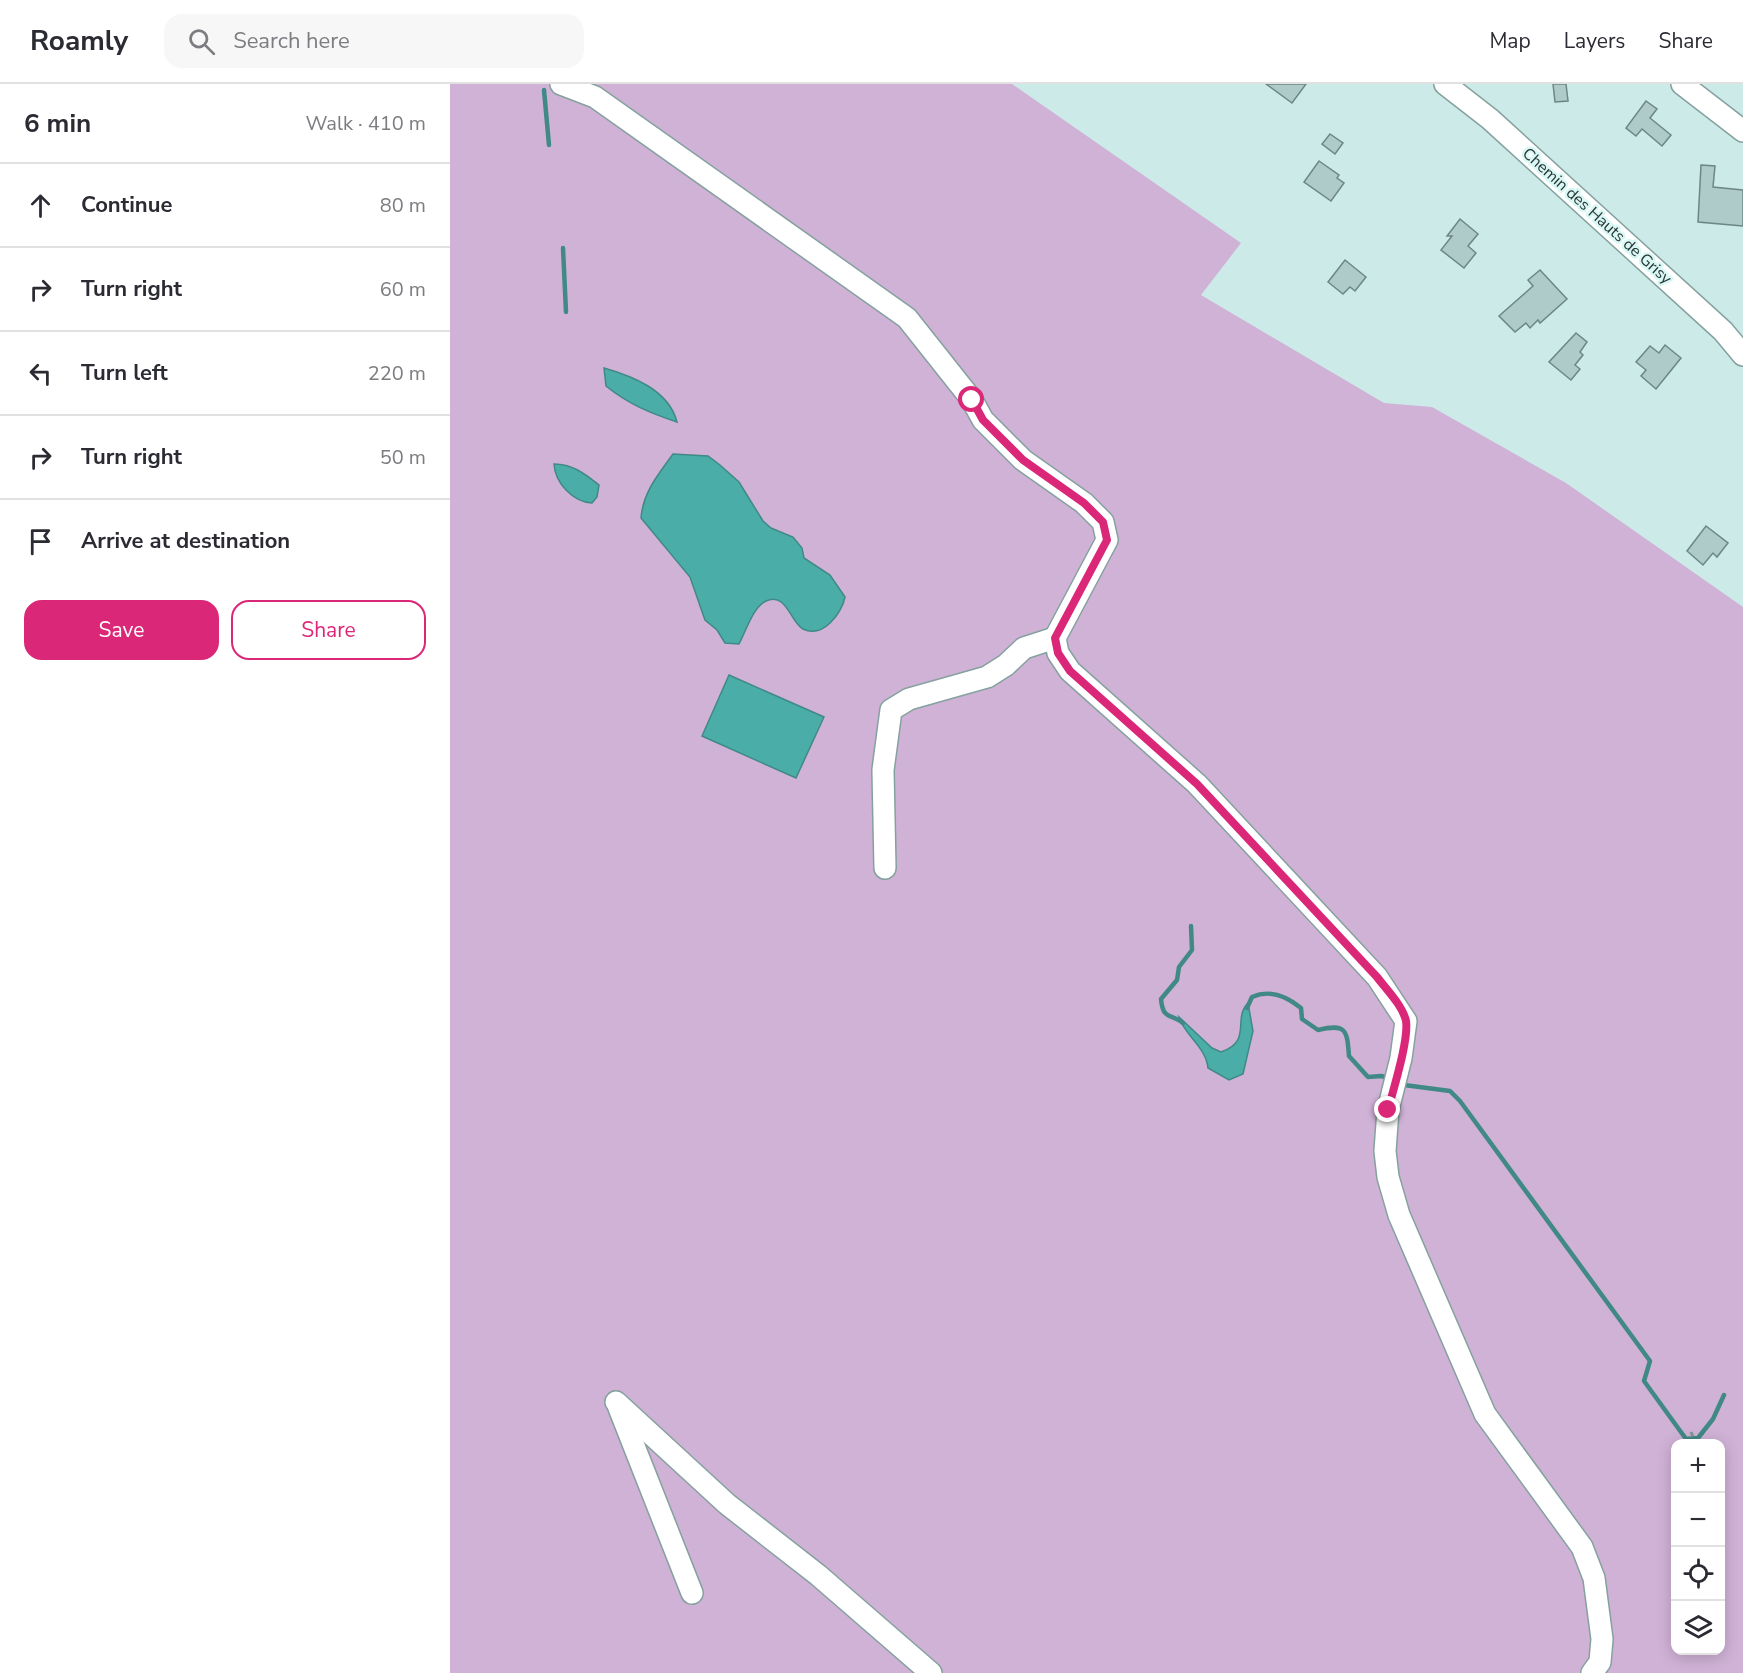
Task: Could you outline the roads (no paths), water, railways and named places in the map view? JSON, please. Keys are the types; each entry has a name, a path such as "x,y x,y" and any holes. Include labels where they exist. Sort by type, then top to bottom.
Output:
{"street":[{"path":"561,84 596,97 907,318 972,400 983,420 1023,460 1084,503 1103,522 1107,540 1055,638 1058,653 1070,671 1197,784 1377,977 1406,1021 1401,1058 1388,1110 1385,1151 1388,1177 1399,1215 1485,1414 1582,1547 1594,1578 1602,1639 1600,1662 1592,1673"},
{"name":"Chemin des Hauts de Grisy","path":"1445,84 1491,119 1723,330 1743,355"},
{"path":"1682,84 1743,131"},
{"path":"885,868 884,770 891,710 909,699 987,677 1006,665 1024,648 1055,638"},
{"path":"692,1593 616,1402 727,1504 818,1575 931,1673"}],"water":[{"path":"604,368 637,380 658,393 673,411 677,422 640,407 614,392 606,386"},
{"path":"673,454 708,456 720,465 739,482 763,521 771,528 793,537 802,548 804,558 830,575 845,597 836,617 830,623 818,630 803,629 784,604 773,599 757,608 739,644 725,643 717,630 705,620 690,577 641,518 648,492"},
{"path":"554,464 573,468 599,485 597,497 592,503 578,499 566,490 558,478"},
{"path":"729,675 824,717 796,778 702,736"},
{"path":"1248,1003 1253,1031 1243,1074 1229,1080 1208,1068 1200,1048 1179,1017 1212,1048 1221,1052 1236,1042 1244,1009"}],"waterway":[{"path":"544,90 549,145"},
{"path":"563,248 566,312"},
{"path":"1183,1023 1166,1014 1161,999 1177,980 1179,967 1192,950 1191,926"},
{"path":"1247,1008 1252,997 1265,994 1284,997 1301,1008 1302,1019 1318,1030 1335,1028 1344,1031 1349,1056 1368,1077 1389,1078"},
{"path":"1404,1085 1450,1091 1460,1101 1650,1361 1644,1381 1686,1439 1698,1438 1713,1419 1724,1395"}]}
